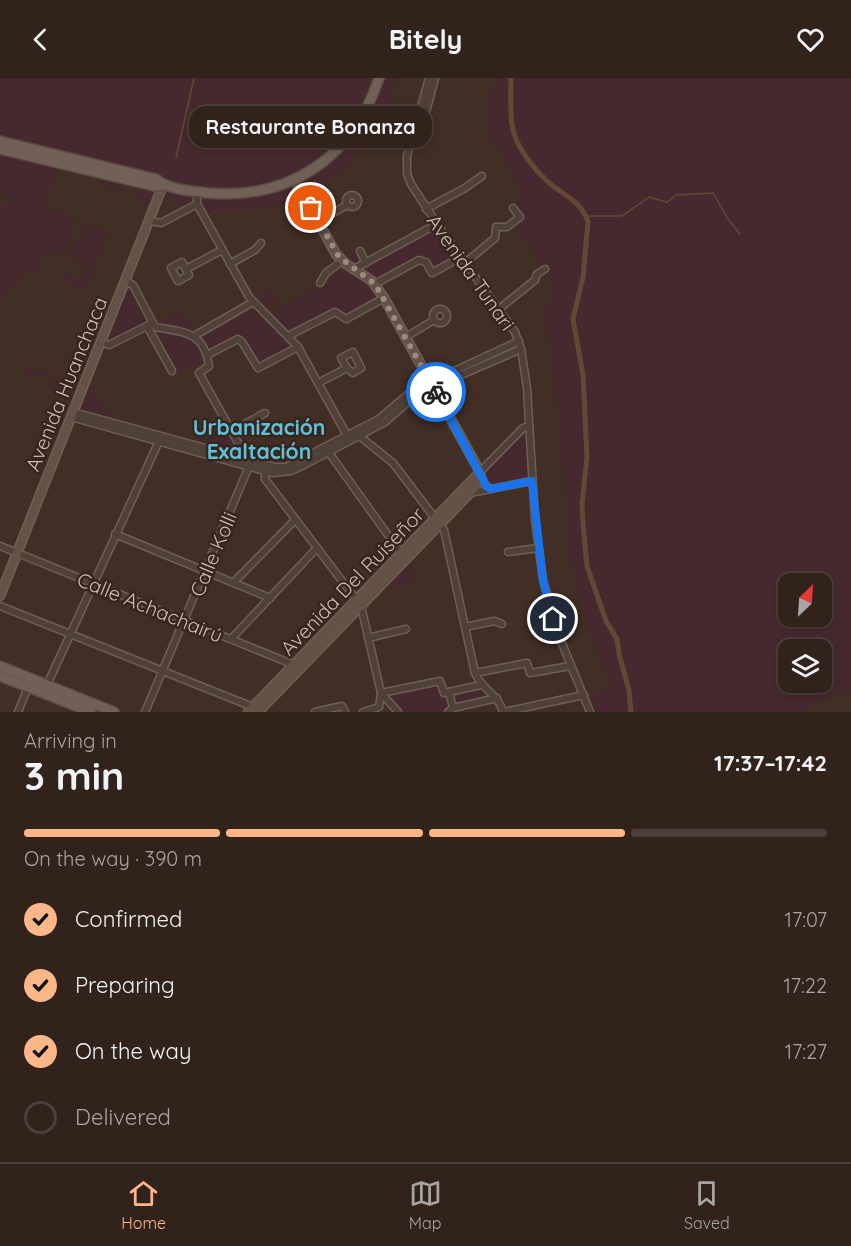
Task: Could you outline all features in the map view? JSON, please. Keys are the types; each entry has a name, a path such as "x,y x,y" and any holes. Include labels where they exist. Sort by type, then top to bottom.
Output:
{"main road":[{"path":"0,141 156,179 163,184 197,192 243,193 296,180 320,164 343,144 367,109 379,78"},
{"path":"0,149 154,186 163,184"},
{"path":"296,180 336,254 342,261 375,284 384,298 480,472"},
{"name":"Avenida Huanchaca","path":"0,596 163,184"},
{"name":"Avenida Del Ruiseñor","path":"438,520 470,494 479,481 480,472"},
{"name":"Avenida Del Ruiseñor","path":"253,710 404,556 480,472"},
{"path":"0,666 114,712"},
{"path":"0,676 78,710 91,712"}],"street":[{"path":"429,78 420,111 426,112 435,78"},
{"path":"367,109 386,117 417,125"},
{"name":"Avenida Tunari","path":"420,117 407,155 407,174 414,190 515,332 519,341 527,387 532,481 543,580 553,619 590,712"},
{"path":"426,209 483,176"},
{"path":"197,192 197,204 253,302 298,347 348,438"},
{"path":"150,221 161,223 197,204"},
{"path":"319,221 347,205"},
{"path":"375,284 419,260 426,262 432,273 463,260 495,238 496,227 507,227 520,217 513,208"},
{"path":"354,269 437,224"},
{"path":"230,264 255,250 261,243"},
{"path":"186,269 222,250"},
{"path":"360,251 366,262"},
{"path":"320,283 326,273 342,261"},
{"path":"499,309 545,269"},
{"path":"125,281 133,285 172,371"},
{"path":"288,336 334,312 346,319 384,298"},
{"path":"194,336 253,302"},
{"path":"406,337 434,320"},
{"path":"101,342 109,345 150,325 194,336 207,355 209,366 199,373 242,450 242,461"},
{"path":"207,355 238,339 258,368 298,347"},
{"path":"72,414 266,468 281,467 291,465 356,433 385,422 432,384 519,341"},
{"path":"432,384 521,349"},
{"path":"318,383 346,368"},
{"path":"232,431 265,413"},
{"name":"Avenida Del Ruiseñor","path":"480,472 523,428 529,426"},
{"path":"356,433 393,463 444,530 475,673 481,685 497,698 503,712 584,695"},
{"path":"47,684 160,438"},
{"path":"327,449 404,556"},
{"name":"Calle Kolli","path":"145,712 251,464"},
{"path":"266,468 265,479 359,603 381,693 380,707 363,712"},
{"path":"480,472 484,484 491,489"},
{"path":"470,494 532,481"},
{"path":"234,582 296,520"},
{"path":"115,534 270,598"},
{"name":"Calle Achachairú","path":"0,546 297,666"},
{"path":"231,639 317,548"},
{"path":"508,552 538,548"},
{"path":"0,606 164,670 253,710"},
{"path":"465,627 494,621 502,624"},
{"path":"368,638 406,629"},
{"path":"475,673 527,663 530,673 570,666"},
{"path":"381,693 440,681 444,693 481,685"},
{"path":"18,712 28,687"},
{"path":"449,692 450,710 497,698"},
{"path":"381,693 398,712"},
{"path":"315,712 342,706 345,712"}],"shaded area":[{"path":"0,78 372,78 351,123 319,158 299,172 277,182 253,187 227,188 178,181 0,138"},
{"path":"384,78 397,78 385,113 372,109"},
{"path":"497,78 851,78 851,691 835,695 801,712 596,712 591,696 612,687 583,613 571,560 555,380 545,318 540,310 555,298 543,265 513,226 523,218 513,205 521,196 508,164 487,133 490,96"},
{"path":"371,114 382,118 363,147 346,167 306,193 304,186 307,179 337,158"},
{"path":"308,123 315,123 319,137 312,136 306,130"},
{"path":"0,152 55,168 57,171 42,210 55,213 56,210 77,220 75,226 69,231 68,235 72,240 65,254 54,251 53,255 41,259 37,270 32,274 23,269 15,287 3,297 0,295 0,209 7,202 17,205 19,202 0,194"},
{"path":"103,181 130,188 124,191 122,197 117,197 119,192 100,185"},
{"path":"288,188 297,190 301,197 256,208 209,211 206,217 201,205 203,199 255,197"},
{"path":"147,192 152,197 149,204 134,198 133,195"},
{"path":"167,192 185,196 194,204 184,208 182,205 162,198"},
{"path":"84,223 109,231 86,289 60,278 62,273 80,280 86,264 69,256 76,241 81,240 84,236 82,229"},
{"path":"433,230 455,258 433,270 426,260 420,258 375,281 361,270"},
{"path":"356,249 362,261 360,264 353,265 342,257"},
{"path":"345,266 368,282 380,297 348,314 336,310 291,332 270,312 330,280"},
{"path":"130,288 148,322 109,343 107,342"},
{"path":"271,289 278,303 267,309 255,297"},
{"path":"250,308 288,343 290,348 261,364 257,362 240,336 212,350 207,348 200,335"},
{"path":"183,309 193,330 158,323"},
{"path":"156,330 179,334 193,341 201,353 202,362 176,374 154,332"},
{"path":"25,365 59,376 52,380 49,374 39,378 22,371"},
{"path":"63,377 77,383 70,394 49,386"},
{"path":"90,382 106,411 112,413 114,420 81,410 80,407"},
{"path":"227,428 238,448 237,452 202,444"},
{"path":"525,430 527,432 529,478 504,486 488,484 484,472"},
{"path":"409,560 414,582 380,589"},
{"path":"438,684 447,695 450,705 442,712 403,712 390,697 392,693"},
{"path":"478,688 488,698 456,705 453,694"}],"waterway":[{"path":"176,158 194,78"},
{"path":"511,78 511,119 517,142 540,174 578,205 588,222 583,277 573,319 583,375 587,457 582,504 583,525 587,566 606,621 617,639 629,690 631,712"},
{"path":"325,145 329,149"},
{"path":"586,216 622,216 649,197 667,202 676,195 713,193 740,234"}],"way so far":[{"path":"311,208 336,254 346,264 375,284 436,392"}],"place":[{"name":"Restaurante Bonanza","path":"311,208"}],"district":[{"name":"Urbanización Exaltación","path":"259,439"}],"route":[{"path":"436,392 487,487 491,489 532,481 543,580 553,619"}]}
